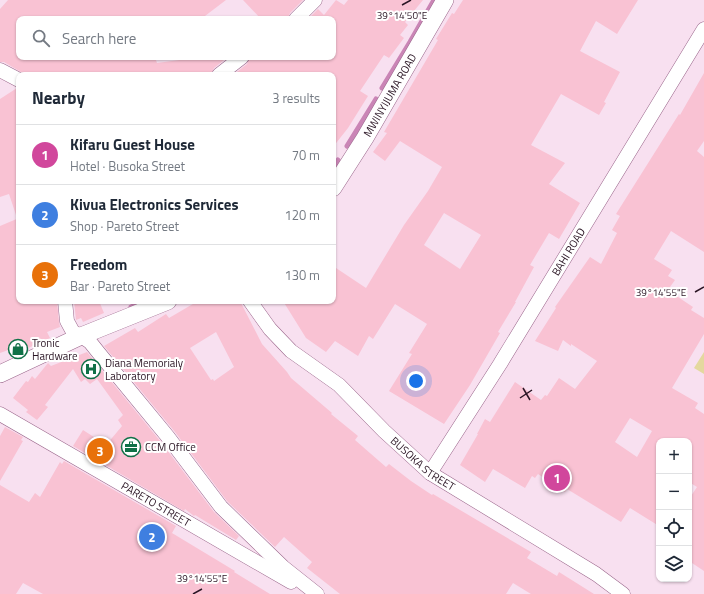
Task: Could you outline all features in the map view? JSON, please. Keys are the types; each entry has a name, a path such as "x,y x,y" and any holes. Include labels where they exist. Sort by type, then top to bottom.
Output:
{"street":[{"path":"299,16 315,0"},
{"name":"MWINYIJUMA ROAD","path":"336,183 365,138 445,0"},
{"name":"BAHI ROAD","path":"430,473 500,364 704,29"},
{"path":"223,72 238,60"},
{"path":"0,70 16,78"},
{"path":"65,304 67,321 73,332 90,342 146,409 221,507 283,567 317,594"},
{"path":"0,374 81,336 161,304"},
{"name":"BUSOKA STREET","path":"252,304 270,330 291,351 339,385 384,431 430,473 596,574 623,594"},
{"name":"PARETO STREET","path":"0,414 312,594"}],"shaded area":[{"path":"704,352 704,374 694,368"}],"building":[{"path":"8,0 226,0 205,16 16,16 16,60 156,60 157,63 180,60 224,60 214,68 212,72 21,72 4,62 0,62 0,9"},
{"path":"243,0 303,0 290,13 289,16 258,16"},
{"path":"336,0 344,5 348,0 423,0 405,22 408,25 400,35 404,38 389,58 384,55 360,91 368,96 348,128 336,143 336,72 237,72 247,64 249,60 336,60 336,16 311,16 318,9 324,15"},
{"path":"463,0 638,0 617,34 596,21 580,51 620,72 604,102 606,103 599,115 561,94 531,145 565,163 549,184 580,203 559,239 549,233 530,265 534,267 516,302 498,332 500,333 470,385 444,424 389,391 412,354 409,353 427,324 395,304 373,339 369,336 358,356 335,341 326,352 306,338 285,304 336,304 336,268 366,288 404,225 428,191 442,167 400,141 385,161 373,152 387,133 384,132 438,40 436,39 452,13 454,14","holes":["444,213 481,235 460,269 424,245"]},
{"path":"704,73 704,141 697,151 704,157 704,252 671,231 654,259 672,270 668,276 675,280 670,287 674,290 672,293 693,307 691,310 704,318 704,334 672,388 698,403 695,408 704,414 704,571 692,563 692,494 697,487 692,484 692,438 656,438 656,524 630,508 621,522 567,489 565,492 538,474 535,478 532,476 525,488 493,469 485,482 460,465 485,419 490,422 515,382 541,400 545,395 547,396 559,378 575,389 597,361 563,340 558,351 535,341 556,308 555,307 590,257 601,264 617,233 612,230 620,216 616,214 679,114 680,115","holes":["630,418 652,431 637,457 615,442"]},
{"path":"16,89 16,215 9,194 0,197 0,99"},
{"path":"16,219 16,304 57,304 60,327 47,332 50,338 13,355 11,349 0,353 0,226"},
{"path":"74,304 100,304 104,313 83,322 81,318 76,320"},
{"path":"193,304 242,304 262,344 291,378 358,436 355,440 386,467 389,464 432,495 433,494 531,552 527,558 557,576 559,572 594,594 531,594 513,583 506,594 340,594 307,568 312,562 284,537 275,547 227,501 175,432 104,346 135,328 138,332 166,314 169,318","holes":["216,332 234,367 214,381 213,379 211,380 190,348"]},
{"path":"87,352 161,442 214,512 239,536 236,540 195,515 194,516 185,509 184,511 73,446 83,430 97,439 99,437 107,444 122,426 118,420 123,415 97,379 90,384 85,379 81,382 73,369 45,405 48,407 37,420 26,412 28,410 13,398 26,381 28,382 32,376 35,379 48,363 51,366"},
{"path":"5,427 23,437 21,440 23,441 0,481 0,436"},
{"path":"64,461 176,526 172,533 270,594 43,594 23,583 16,594 0,594 0,485 29,502 35,493 40,497 60,462 62,464"}],"waterway":[{"path":"382,88 434,0"},
{"path":"347,146 376,99"},
{"path":"131,307 138,304"}],"place":[{"name":"Tronic Hardware","path":"18,349"},
{"name":"Diana Memorialy Laboratory","path":"91,369"},
{"name":"CCM Office","path":"131,447"},
{"name":"Freedom","path":"100,451"},
{"name":"Kifaru Guest House","path":"557,478"},
{"name":"Kivua Electronics Services","path":"152,537"}]}
